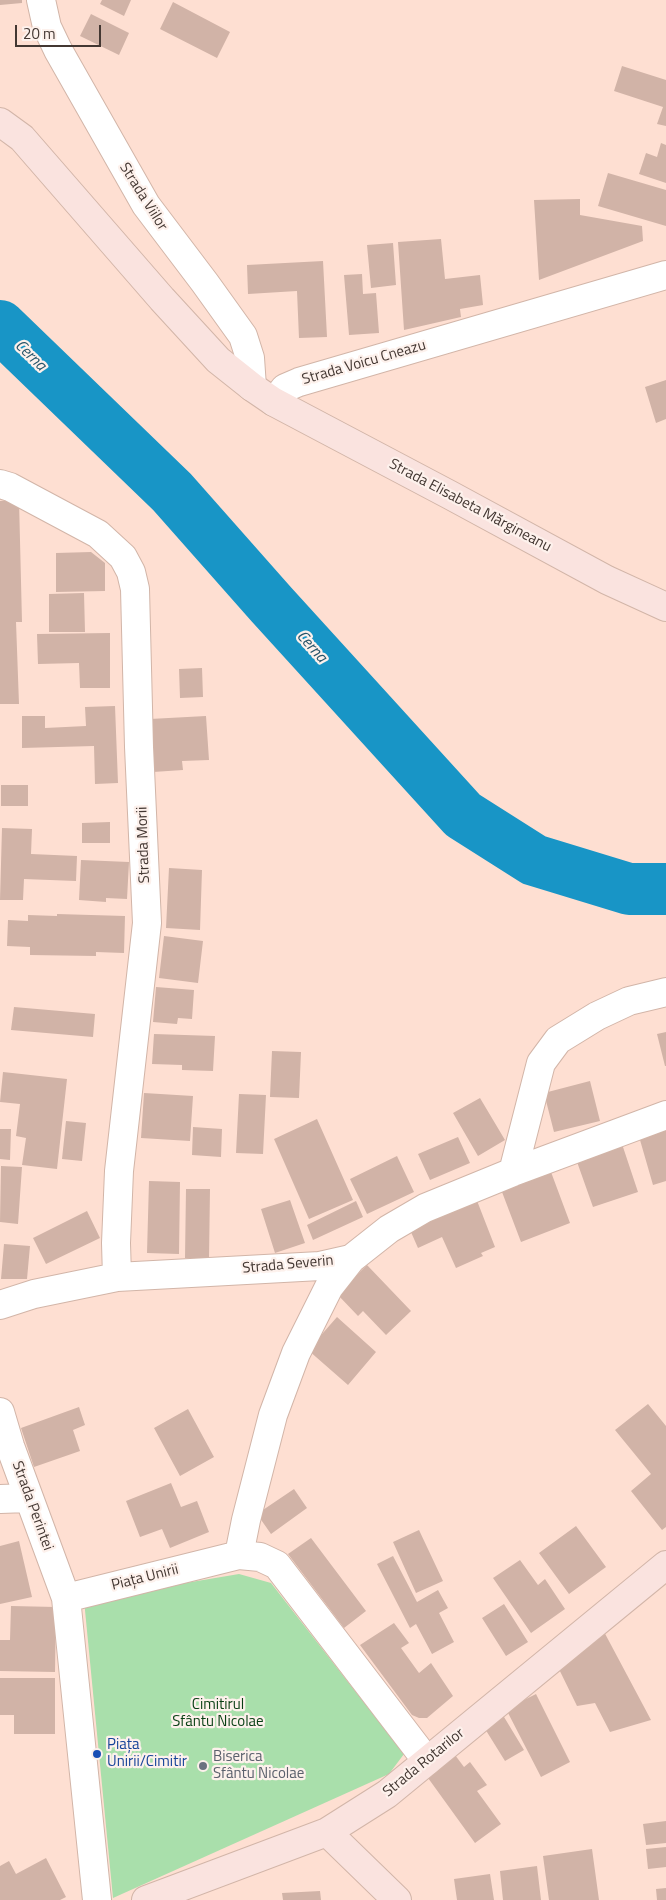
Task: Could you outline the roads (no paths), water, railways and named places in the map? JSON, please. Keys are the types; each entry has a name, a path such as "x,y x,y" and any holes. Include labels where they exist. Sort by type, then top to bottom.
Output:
{"main road":[{"path":"0,122 22,138 218,360 274,402"},
{"name":"Strada Elisabeta Mărgineanu","path":"274,402 442,490 607,580 666,607"},
{"name":"Strada Rotarilor","path":"146,1900 178,1894 327,1832 386,1794 666,1565"},
{"path":"327,1832 397,1900"}],"street":[{"name":"Strada Viilor","path":"41,0 46,27 146,205 243,336 250,358 252,386"},
{"name":"Strada Voicu Cneazu","path":"274,402 285,388 298,382 666,275"},
{"name":"Strada Morii","path":"0,484 10,487 98,534 122,557 131,572 135,589 147,923 119,1171 116,1243 117,1277"},
{"path":"512,1172 541,1063 558,1040 597,1016 629,1001 666,992"},
{"name":"Strada Severin","path":"0,1305 34,1294 117,1277 320,1266 351,1259 389,1229 426,1208 512,1172 666,1115"},
{"path":"239,1554 273,1415 296,1352 329,1286 351,1259"},
{"name":"Strada Perintei","path":"0,1412 66,1598"},
{"path":"0,1499 29,1498"},
{"name":"Piața Unirii","path":"66,1598 239,1554 260,1557 277,1565 427,1761"},
{"path":"66,1598 97,1900"}],"waterway":[{"name":"Cerna","path":"0,326 172,492 463,815 534,860 629,889 666,889"}],"place":[{"name":"Piața Unirii/Cimitir","path":"97,1754"},
{"name":"Biserica Sfântu Nicolae","path":"203,1766"}],"park label":[{"name":"Cimitirul Sfântu Nicolae","path":"218,1714"}]}
